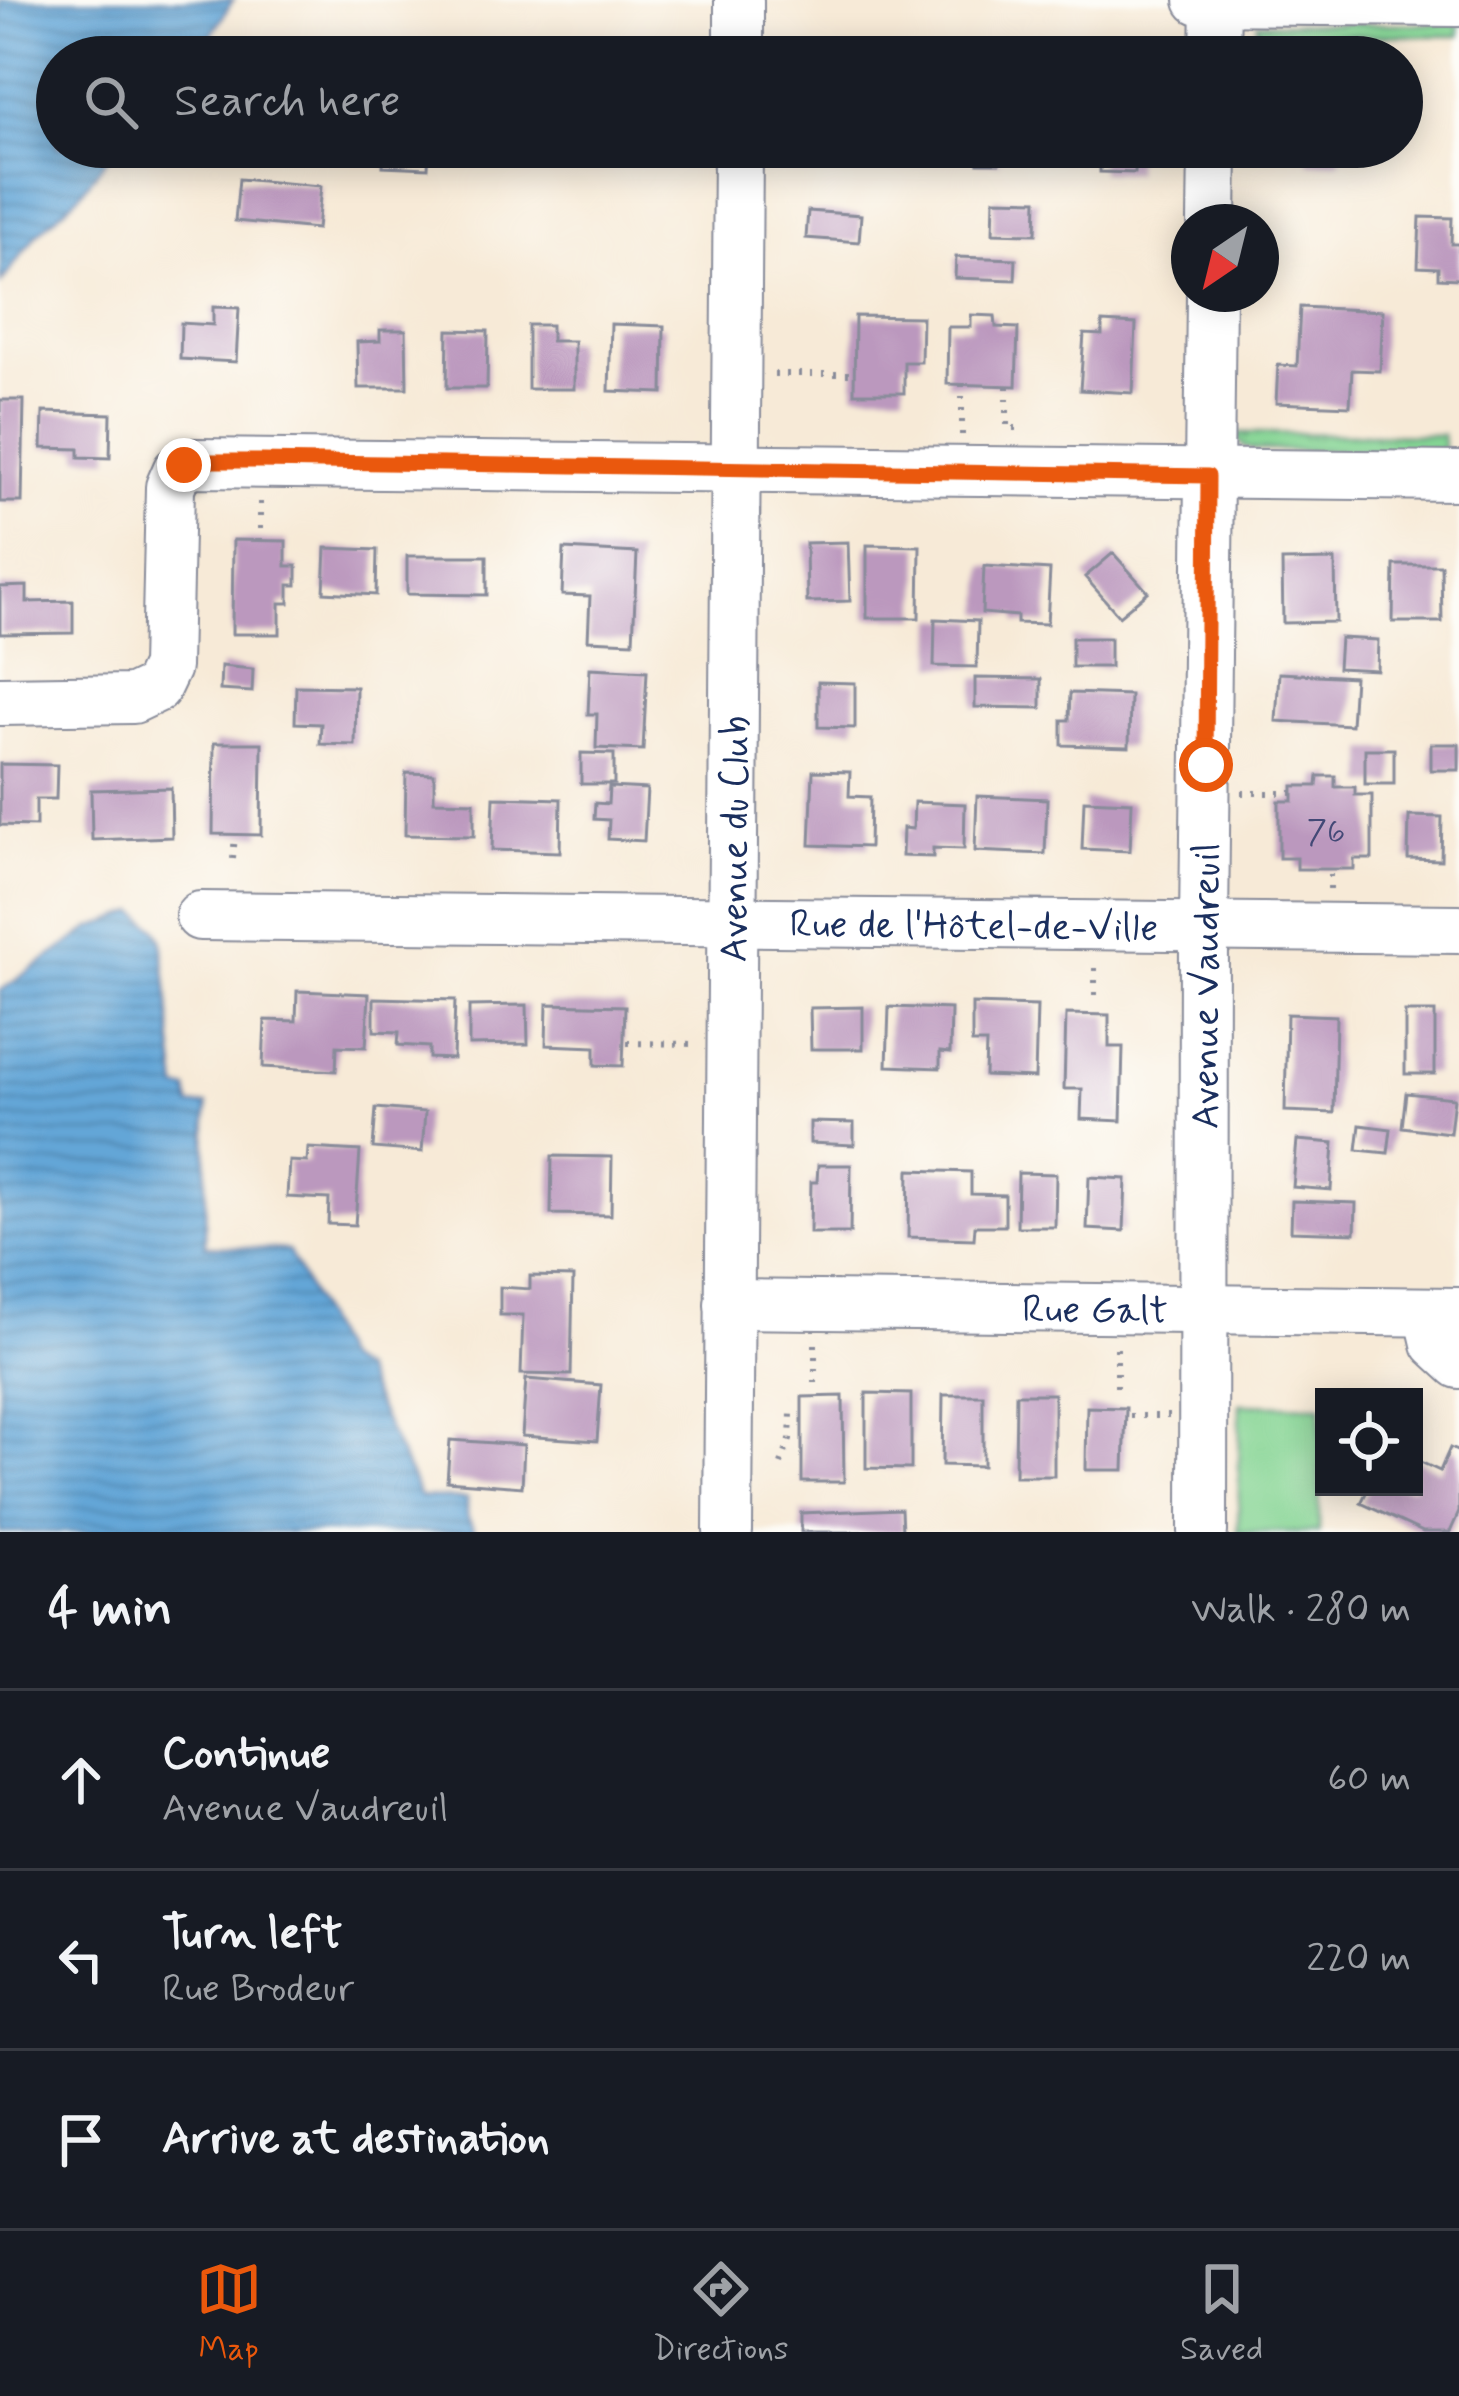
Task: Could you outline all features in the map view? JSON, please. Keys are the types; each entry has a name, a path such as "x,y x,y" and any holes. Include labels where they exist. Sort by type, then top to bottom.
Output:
{"street":[{"path":"739,0 739,36"},
{"path":"1199,0 1459,2"},
{"path":"1215,36 1216,0"},
{"name":"Avenue du Club","path":"728,1532 738,168"},
{"path":"1212,204 1213,168"},
{"name":"Avenue Vaudreuil","path":"1203,1532 1211,312"},
{"path":"0,701 133,699 156,688 166,668 170,487 184,465 206,461 1459,476"},
{"name":"Rue de l'Hôtel-de-Ville","path":"200,916 1459,929"},
{"name":"Rue Galt","path":"729,1304 1444,1312"},
{"path":"1444,1312 1436,1343 1459,1364"}],"path":[{"path":"758,374 849,374"},
{"path":"941,437 962,437 962,384"},
{"path":"1007,386 1007,428 1022,428"},
{"path":"260,484 260,540"},
{"path":"1229,793 1293,793"},
{"path":"232,859 235,835"},
{"path":"627,1043 731,1045"},
{"path":"781,1464 790,1440 791,1413 796,1409"}],"green space":[{"path":"1258,23 1459,24 1459,36 1258,35"},
{"path":"1232,433 1443,435 1443,451 1254,450 1244,447"},
{"path":"1240,1404 1315,1406 1319,1532 1238,1532"}],"water":[{"path":"0,0 233,0 211,36 36,36 36,168 100,168 36,235 1,283"},
{"path":"136,912 162,939 178,1089 188,1090 191,1106 207,1105 205,1246 288,1250 343,1360 361,1371 420,1497 467,1499 467,1516 475,1532 0,1532 0,991 91,928"}],"building":[{"path":"1100,168 1135,168 1135,173 1100,172"},
{"path":"239,179 321,186 317,229 235,221"},
{"path":"994,199 1037,200 1036,234 993,233"},
{"path":"808,211 861,215 859,242 806,238"},
{"path":"1420,217 1452,218 1451,244 1459,244 1459,279 1438,278 1438,268 1418,267"},
{"path":"956,257 1016,259 1015,280 955,278"},
{"path":"213,307 239,308 236,362 180,359 181,323 213,325"},
{"path":"1300,307 1383,311 1380,371 1352,370 1350,406 1276,403 1278,365 1297,366"},
{"path":"971,315 995,316 996,327 1018,328 1016,386 947,384 948,327 971,327"},
{"path":"855,316 922,317 921,362 904,362 904,393 854,393"},
{"path":"1102,322 1136,324 1133,393 1080,390 1084,334 1102,335"},
{"path":"611,324 664,326 663,393 609,391"},
{"path":"528,325 551,325 551,341 574,341 574,389 528,389"},
{"path":"380,330 406,330 407,388 358,388 357,342 380,341"},
{"path":"448,330 488,331 487,388 447,388"},
{"path":"0,400 24,400 22,502 0,502"},
{"path":"43,412 111,414 110,458 79,457 79,449 42,448"},
{"path":"233,540 286,541 286,566 297,566 297,585 289,585 289,603 280,603 280,634 232,634"},
{"path":"848,542 850,601 807,602 806,543"},
{"path":"867,545 920,546 919,618 867,618"},
{"path":"326,548 377,550 376,595 324,592"},
{"path":"564,549 637,553 633,642 588,640 590,596 562,595"},
{"path":"1113,553 1148,592 1119,616 1085,577"},
{"path":"407,556 487,556 487,595 407,594"},
{"path":"1335,560 1336,622 1283,623 1282,561"},
{"path":"1394,565 1441,565 1442,622 1393,622"},
{"path":"984,566 1050,570 1047,624 1017,623 1017,616 982,613"},
{"path":"27,586 27,602 73,601 73,633 0,634 0,587"},
{"path":"935,619 978,621 977,667 934,666"},
{"path":"1072,638 1110,638 1110,667 1072,667"},
{"path":"1340,638 1378,640 1377,670 1338,668"},
{"path":"221,666 253,669 252,692 220,690"},
{"path":"590,668 647,671 643,750 596,748 597,714 588,714"},
{"path":"1279,673 1354,677 1351,725 1276,721"},
{"path":"975,678 1041,679 1041,708 975,707"},
{"path":"818,682 855,683 855,728 818,727"},
{"path":"296,686 356,687 355,745 320,744 321,724 295,723"},
{"path":"1070,693 1130,695 1129,747 1062,745 1062,720 1069,720"},
{"path":"214,743 262,743 261,835 213,834"},
{"path":"1431,744 1459,744 1459,770 1431,770"},
{"path":"1365,749 1394,749 1394,784 1365,784"},
{"path":"581,753 614,754 614,784 581,784"},
{"path":"0,764 57,765 56,799 36,799 36,826 0,825"},
{"path":"813,771 850,772 849,796 870,797 869,847 810,845"},
{"path":"406,773 434,774 434,801 474,802 474,836 405,835"},
{"path":"1318,776 1335,776 1335,787 1355,787 1355,795 1372,795 1372,859 1354,859 1354,869 1297,869 1297,858 1279,858 1279,801 1293,801 1293,786 1317,786"},
{"path":"609,787 647,789 644,841 608,839 609,820 594,819 595,803 608,804"},
{"path":"171,788 172,837 92,840 91,790"},
{"path":"977,796 1047,799 1045,854 975,851"},
{"path":"494,797 561,799 560,852 492,850"},
{"path":"1084,800 1132,802 1130,851 1082,849"},
{"path":"914,802 965,804 964,849 933,848 933,857 902,856 903,828 913,829"},
{"path":"1409,816 1442,817 1441,860 1408,859"},
{"path":"297,991 369,994 366,1047 337,1046 336,1071 263,1067 265,1020 296,1021"},
{"path":"374,998 455,1000 453,1059 429,1058 429,1047 398,1045 399,1032 374,1031"},
{"path":"547,1004 625,1006 623,1066 595,1065 595,1047 546,1045"},
{"path":"972,1004 1037,1006 1035,1078 985,1076 986,1043 972,1043"},
{"path":"527,1005 528,1044 469,1045 469,1006"},
{"path":"863,1007 863,1049 811,1049 810,1008"},
{"path":"889,1007 951,1009 950,1053 940,1052 940,1068 887,1066"},
{"path":"1405,1012 1435,1012 1435,1074 1405,1074"},
{"path":"1066,1014 1109,1015 1109,1047 1123,1047 1121,1121 1081,1119 1082,1089 1064,1089"},
{"path":"1287,1014 1336,1016 1334,1113 1285,1111"},
{"path":"1406,1093 1454,1098 1450,1133 1402,1127"},
{"path":"376,1108 425,1112 422,1152 373,1148"},
{"path":"810,1122 854,1123 854,1145 810,1143"},
{"path":"1360,1125 1391,1129 1388,1153 1357,1150"},
{"path":"1297,1140 1334,1143 1331,1190 1293,1187"},
{"path":"308,1148 360,1151 355,1225 328,1224 329,1199 287,1197 289,1161 307,1162"},
{"path":"552,1156 612,1157 611,1215 551,1214"},
{"path":"818,1165 851,1165 850,1233 810,1233 811,1182 817,1182"},
{"path":"909,1170 971,1172 971,1194 1005,1195 1005,1226 975,1226 974,1239 908,1237"},
{"path":"1018,1173 1056,1174 1055,1227 1017,1227"},
{"path":"1089,1177 1126,1179 1124,1231 1087,1229"},
{"path":"1292,1201 1356,1203 1355,1233 1291,1231"},
{"path":"530,1276 573,1277 571,1375 521,1374 523,1315 500,1315 500,1287 530,1289"},
{"path":"526,1379 601,1385 597,1441 522,1436"},
{"path":"866,1393 911,1394 911,1469 866,1468"},
{"path":"1016,1394 1054,1394 1054,1476 1015,1476"},
{"path":"943,1395 983,1395 983,1466 942,1465"},
{"path":"843,1396 844,1482 802,1482 802,1397"},
{"path":"1087,1407 1126,1408 1124,1470 1086,1470"},
{"path":"450,1440 524,1445 522,1487 447,1481"},
{"path":"1450,1448 1459,1452 1459,1512 1450,1532 1423,1532 1361,1503 1364,1496 1423,1496 1423,1463 1440,1471"},
{"path":"901,1509 902,1532 801,1532 801,1513"}],"route":[{"path":"184,465 260,461 1208,476 1206,765"}]}
